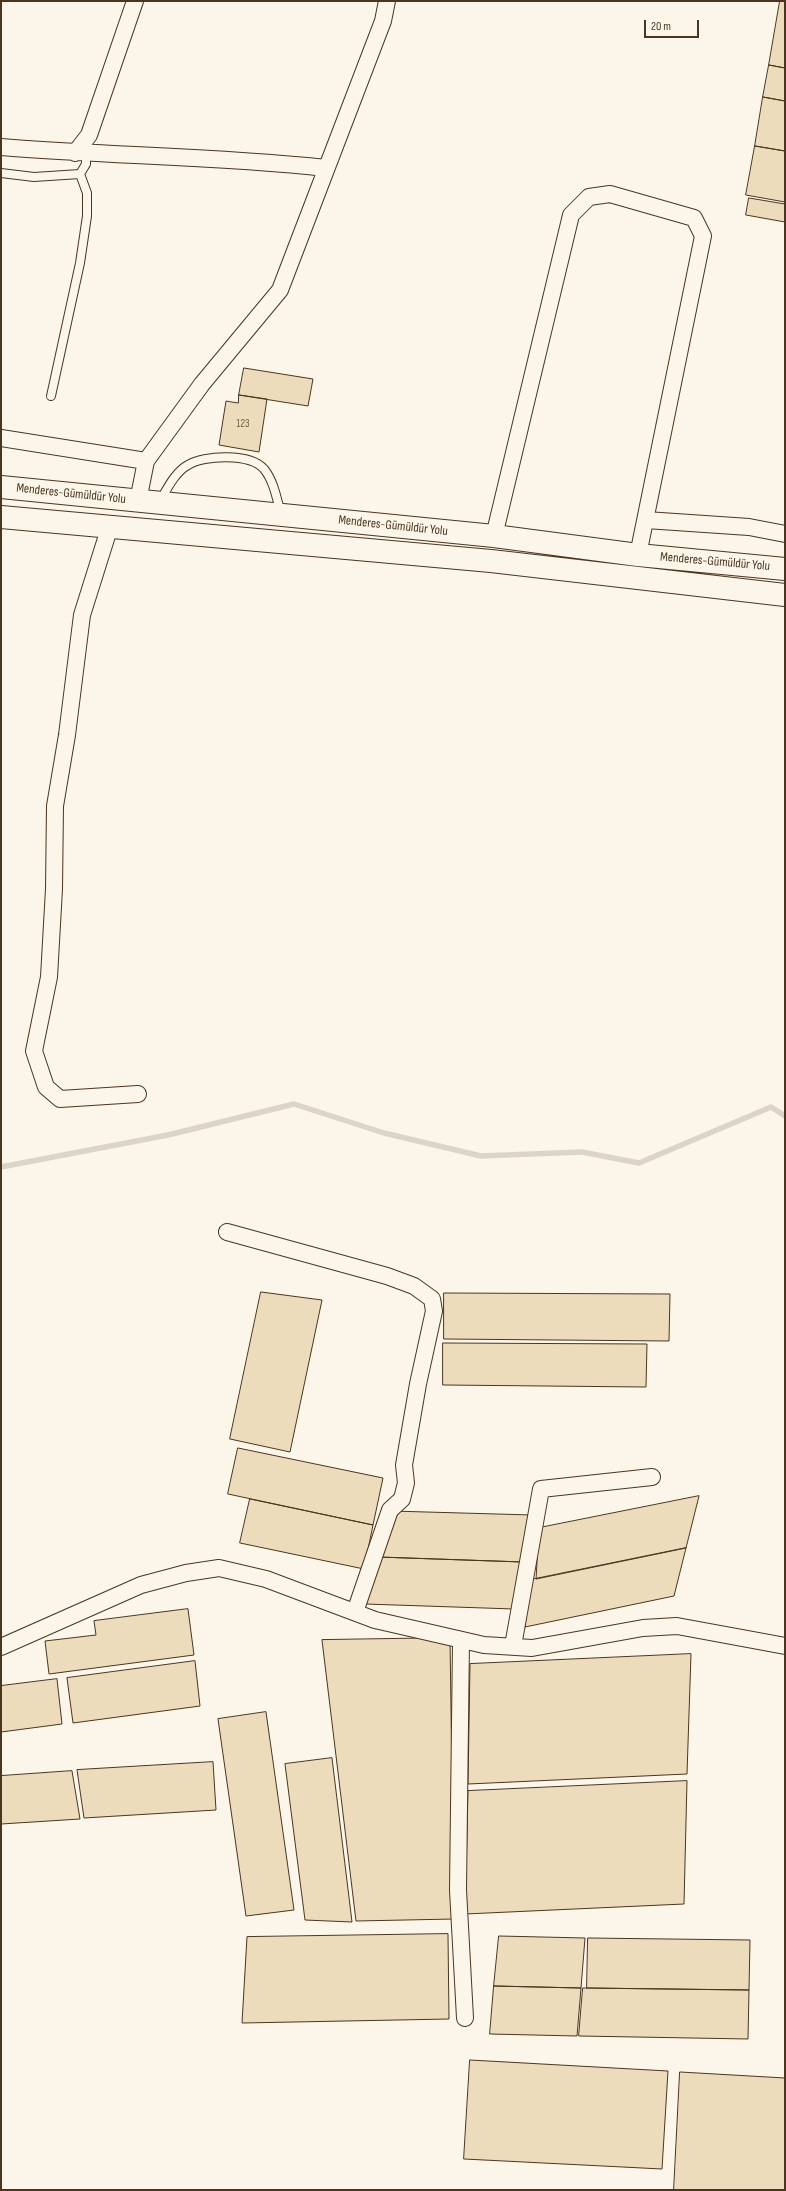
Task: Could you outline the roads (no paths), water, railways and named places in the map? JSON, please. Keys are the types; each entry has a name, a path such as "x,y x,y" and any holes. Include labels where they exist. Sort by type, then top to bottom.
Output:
{"main road":[{"name":"Menderes-Gümüldür Yolu","path":"1,487 494,536 638,555 785,568"},
{"name":"Menderes-Gümüldür Yolu","path":"1,517 491,561 785,595"}],"street":[{"path":"81,154 89,135 135,1"},
{"path":"148,502 146,461 202,384 280,290 383,21 387,1"},
{"path":"1,147 81,154 261,161 326,168"},
{"path":"494,536 571,215 589,197 610,194 694,218 703,236 638,555"},
{"path":"1,438 146,461"},
{"path":"646,520 749,527 785,534"},
{"path":"110,526 82,615 67,735 55,806 54,889 49,977 34,1051 46,1087 60,1098 138,1094"},
{"path":"227,1232 387,1276 414,1286 432,1299 434,1311 418,1384 404,1465 406,1483 402,1499 390,1510 355,1612"},
{"path":"513,1646 541,1489 652,1477"},
{"path":"1,1647 141,1585 186,1573 219,1568 266,1579 375,1620 484,1644 532,1648 643,1628 677,1626 785,1646"},
{"path":"461,1640 458,1890 465,2018"}],"lane":[{"path":"80,174 86,164 81,154"},
{"path":"1,173 34,177 80,174"},
{"path":"51,396 80,263 87,216 87,193 80,174"},
{"path":"148,502 187,465 213,459 236,457 255,462 264,469 273,487 282,515"}],"waterway":[{"path":"1,1167 168,1135 294,1104 384,1133 481,1156 582,1152 639,1163 771,1107 785,1116"}]}
